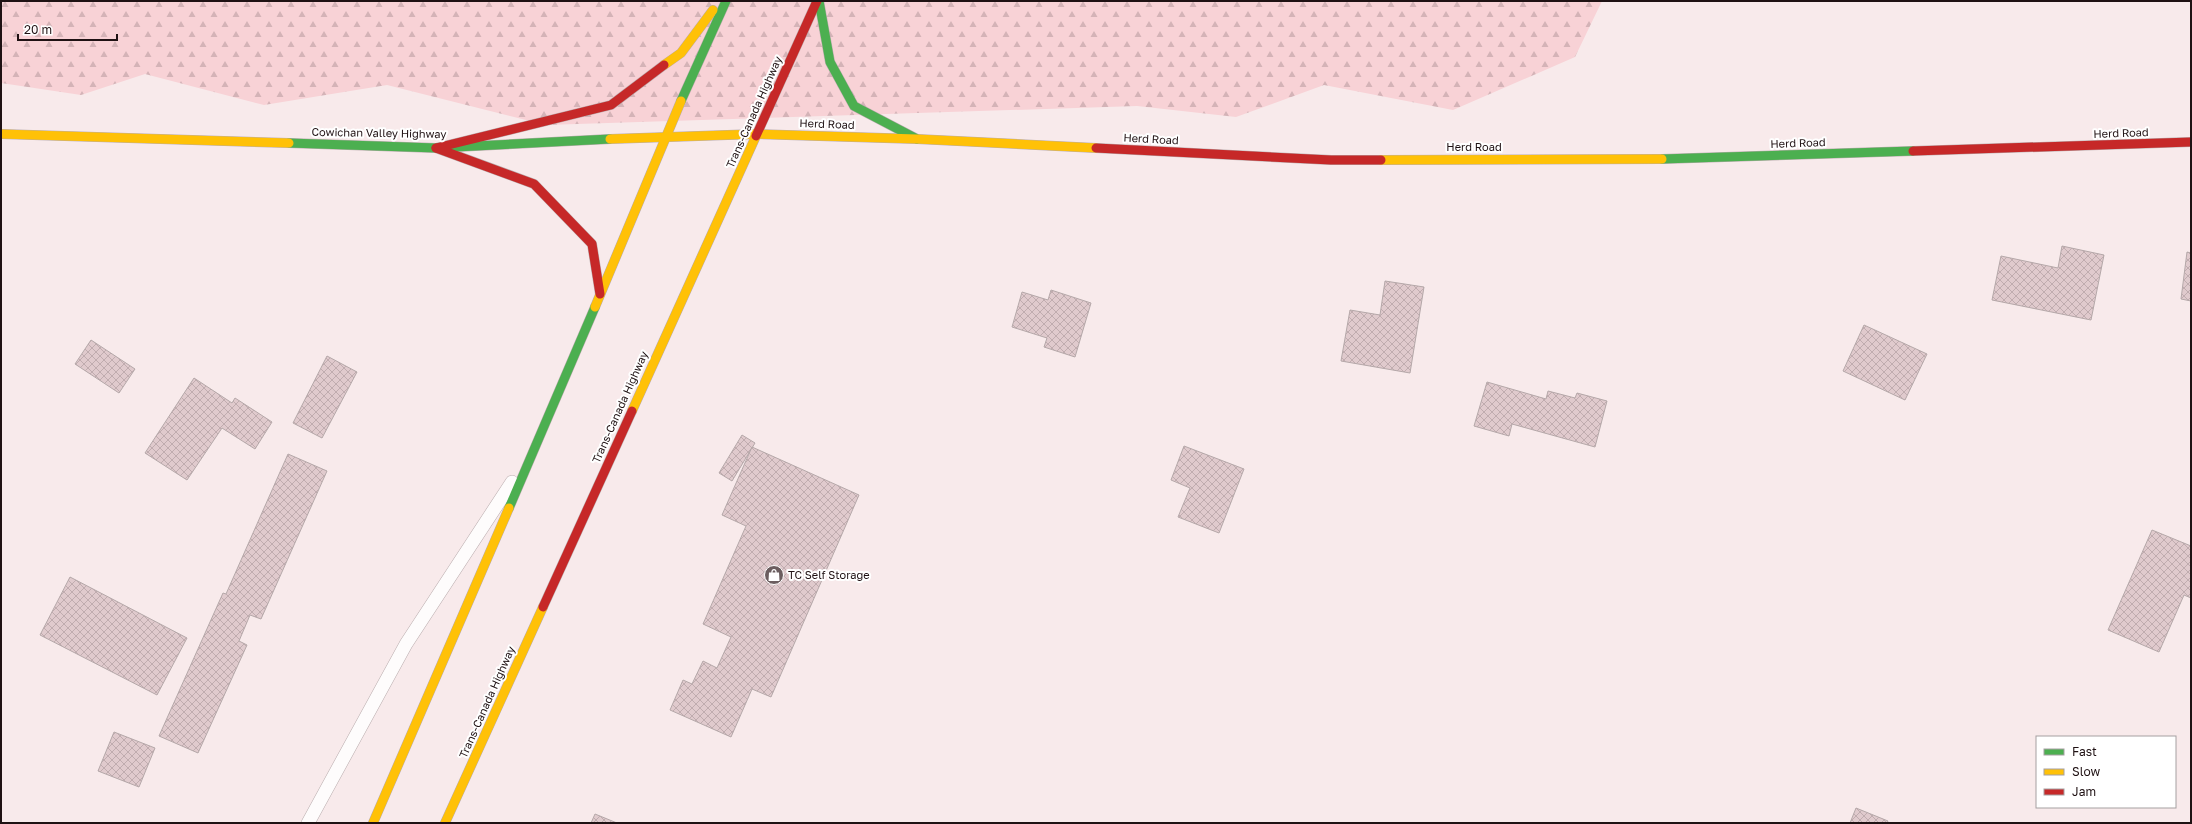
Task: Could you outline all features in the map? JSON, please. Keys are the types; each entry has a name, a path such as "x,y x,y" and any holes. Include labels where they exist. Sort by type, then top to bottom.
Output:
{"main road":[{"path":"436,148 611,105 681,52 720,1"},
{"path":"373,823 537,444 666,136 726,1"},
{"path":"818,1 830,62 854,106 916,139"},
{"name":"Trans-Canada Highway","path":"446,823 818,1"},
{"name":"Cowichan Valley Highway","path":"1,134 436,148 666,136 757,134"},
{"name":"Herd Road","path":"757,134 916,139 1331,160 1669,159 2191,142"},
{"path":"436,148 534,184 592,244 600,294"}],"lane":[{"path":"308,823 406,644 537,444"}],"green space":[{"path":"1,1 1602,1 1575,57 1453,110 1324,85 1236,117 1137,106 546,125 387,85 264,105 145,74 81,95 1,83"}],"building":[{"path":"2062,246 2104,255 2091,320 1992,300 2001,256 2058,268"},
{"path":"2187,252 2191,253 2191,301 2181,299"},
{"path":"1385,281 1424,287 1410,373 1341,361 1350,310 1380,315"},
{"path":"1051,290 1091,303 1075,357 1044,347 1047,338 1012,327 1022,292 1048,300"},
{"path":"1864,325 1927,354 1905,400 1843,371"},
{"path":"91,340 135,369 119,393 75,364"},
{"path":"327,356 357,372 322,438 293,423"},
{"path":"194,378 232,403 235,398 272,422 255,449 222,428 187,480 145,453"},
{"path":"1487,382 1546,399 1548,391 1575,398 1577,393 1607,401 1595,447 1512,424 1509,436 1474,426"},
{"path":"742,435 755,443 732,481 719,473"},
{"path":"1184,446 1244,469 1219,533 1178,517 1190,488 1171,480"},
{"name":"TC Self Storage","path":"752,447 859,495 771,697 752,689 731,737 670,710 683,680 692,684 703,661 717,668 731,637 703,624 746,526 722,515"},
{"path":"288,454 327,471 261,619 250,615 239,641 247,645 198,753 159,736 223,593 226,594"},
{"path":"2152,530 2191,546 2191,598 2184,595 2159,652 2108,630"},
{"path":"70,577 187,638 157,695 40,635"},
{"path":"114,732 155,748 139,787 98,771"},
{"path":"1856,808 1888,821 1887,823 1850,823"},
{"path":"595,814 617,823 591,823"}],"traffic: fast":[{"path":"681,101 726,1"},
{"path":"819,1 830,62 854,106 917,139"},
{"path":"289,143 436,148 610,139"},
{"path":"1662,159 1913,151"},
{"path":"509,508 595,307"}],"traffic: slow":[{"path":"664,65 681,53 713,10"},
{"path":"595,307 681,101"},
{"path":"1,134 289,143"},
{"path":"757,134 917,139 1096,148"},
{"path":"610,139 757,134"},
{"path":"632,411 756,136"},
{"path":"1381,160 1662,159"},
{"path":"373,823 509,508"},
{"path":"445,823 543,607"}],"traffic: jam":[{"path":"756,136 817,1"},
{"path":"436,148 611,105 664,65"},
{"path":"1913,151 2191,142"},
{"path":"436,148 534,184 592,244 600,294"},
{"path":"1096,148 1331,160 1381,160"},
{"path":"543,607 632,411"}],"place":[{"name":"TC Self Storage","path":"774,575"}]}
